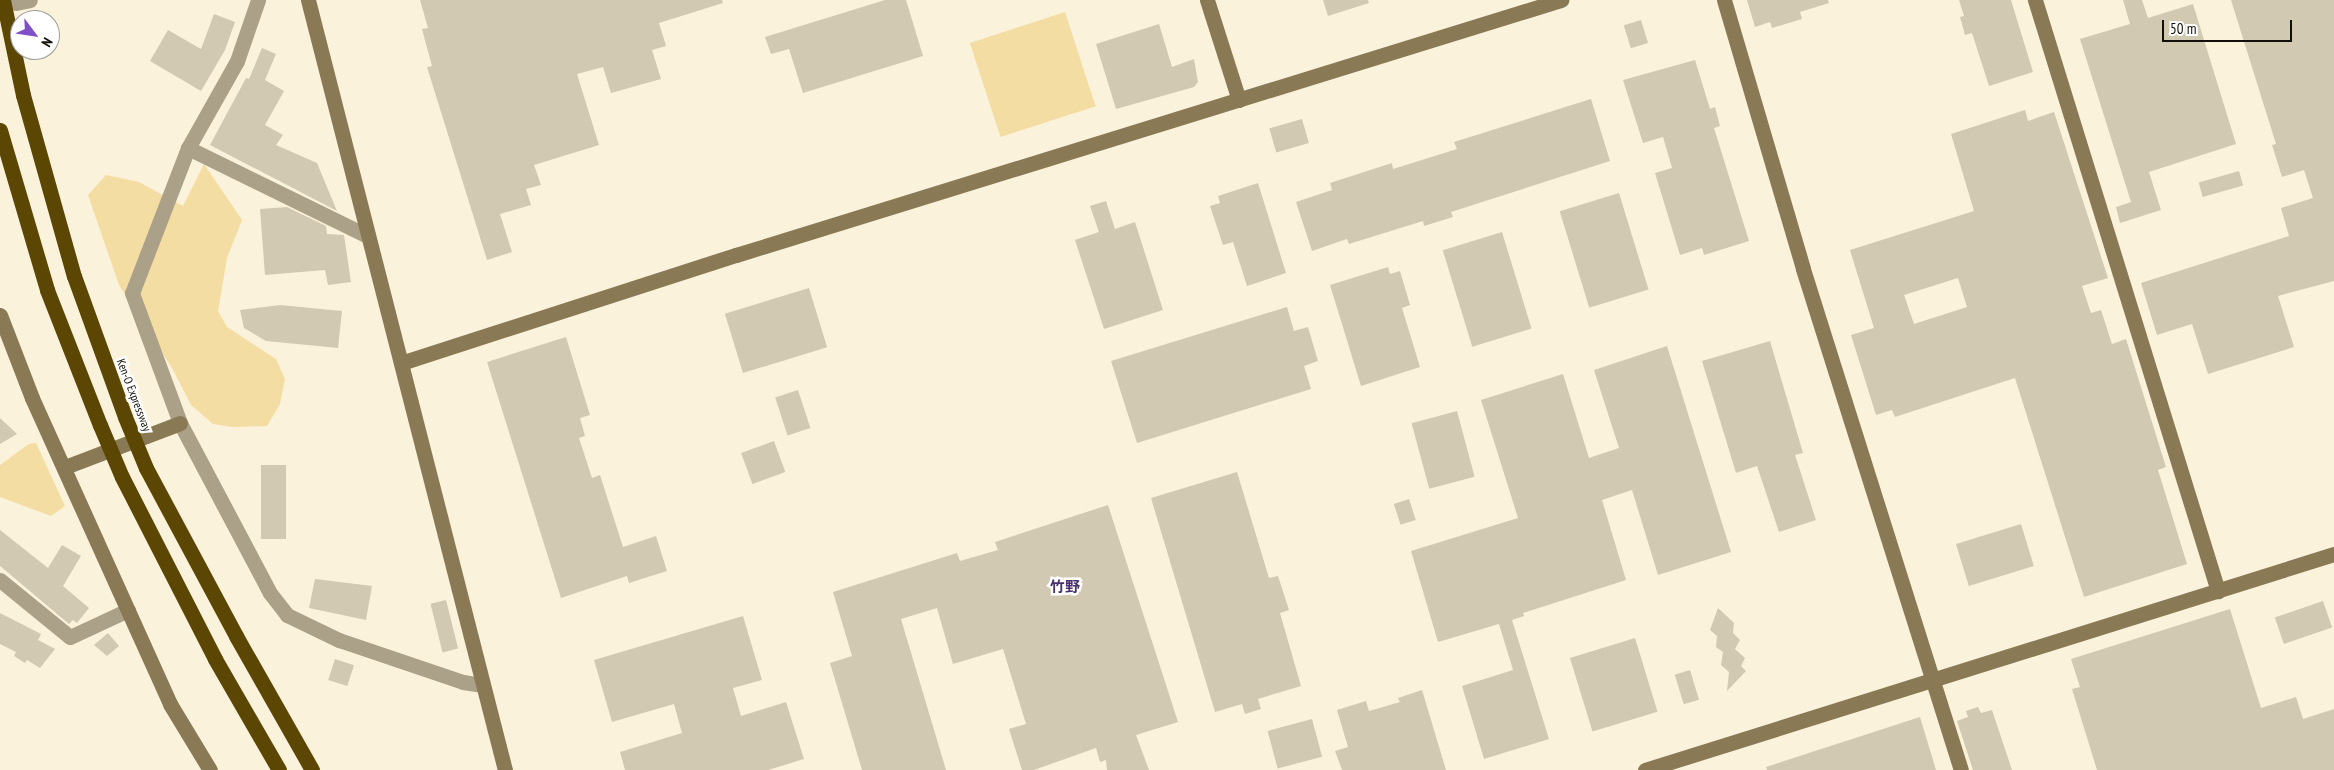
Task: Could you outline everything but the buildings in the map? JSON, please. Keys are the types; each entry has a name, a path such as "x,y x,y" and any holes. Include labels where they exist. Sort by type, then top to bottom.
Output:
{"highway":[{"name":"Ken-O Expressway","path":"16,1 23,95 71,267 125,417 146,468 236,636 312,770"},
{"path":"0,130 47,290 122,477 215,659 279,770"}],"street":[{"path":"258,0 237,61 188,148 132,294 180,424 270,593 287,616 340,640 463,682 483,685"},
{"path":"308,0 505,770"},
{"path":"1207,0 1239,100"},
{"path":"401,363 1561,0"},
{"path":"1724,0 1803,269 1961,770"},
{"path":"2035,0 2218,591"},
{"path":"188,148 368,236"},
{"path":"0,315 32,398 65,467 170,704 210,770"},
{"path":"65,467 180,424"},
{"path":"1645,770 2334,554"},
{"path":"0,580 70,637 128,610"}],"shaded area":[{"path":"1065,12 1096,106 1000,137 970,43"},
{"path":"204,164 242,220 227,258 218,311 227,327 276,359 285,379 280,404 267,426 233,427 213,424 191,405 172,368 119,285 88,195 106,175 139,182 183,206"},
{"path":"36,443 65,506 51,516 0,497 0,465 29,444"}],"district":[{"name":"竹野","path":"1065,587"}]}
